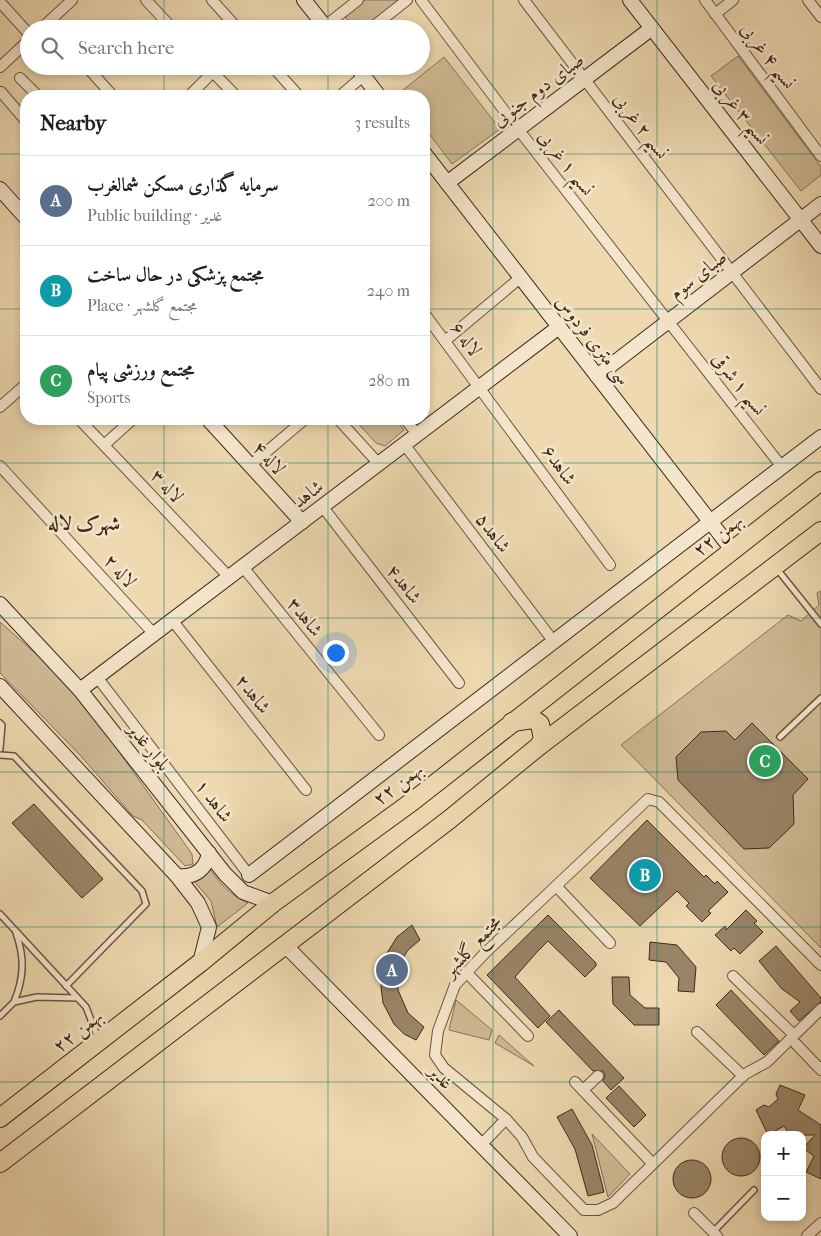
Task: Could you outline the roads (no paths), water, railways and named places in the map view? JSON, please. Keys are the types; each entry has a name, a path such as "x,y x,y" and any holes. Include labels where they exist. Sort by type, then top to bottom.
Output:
{"highway":[{"name":"۲۲ بهمن","path":"0,1118 200,963 273,903 413,801 510,723 821,481"},
{"path":"0,1163 450,819 538,746 821,531"},
{"path":"510,723 533,719 540,724 543,739 538,746"}],"street":[{"path":"53,20 72,0"},
{"path":"146,0 165,20"},
{"path":"212,0 230,20"},
{"path":"304,0 320,20"},
{"path":"334,20 358,0"},
{"path":"381,20 407,0"},
{"name":"نسیم ۱ غربی","path":"421,0 518,129 668,322"},
{"name":"نسیم ۲ غربی","path":"524,0 821,389"},
{"name":"نسیم ۳ غربی","path":"630,0 821,246"},
{"name":"نسیم ۴ غربی","path":"705,0 821,156"},
{"path":"716,14 733,0"},
{"path":"808,0 821,17"},
{"path":"0,2 20,24"},
{"name":"صبای دوم جنوبی","path":"447,183 652,28"},
{"path":"0,67 20,48"},
{"path":"94,75 107,90"},
{"path":"194,90 207,75"},
{"path":"219,75 231,90"},
{"path":"280,75 294,90"},
{"path":"345,90 357,75"},
{"path":"363,75 374,90"},
{"path":"20,78 32,90"},
{"path":"1,92 20,115"},
{"name":"سی متری فردوس","path":"430,161 733,550"},
{"path":"0,189 20,211"},
{"name":"صبای سوم","path":"597,376 821,204"},
{"path":"445,341 520,278"},
{"name":"لاله ۶","path":"430,321 480,387"},
{"name":"نسیم ۱ شرقی","path":"668,322 782,467"},
{"name":"شاهد","path":"430,424 559,327"},
{"name":"شاهد۶","path":"480,387 610,565"},
{"path":"0,408 20,390"},
{"name":"لاله ۳","path":"85,425 229,577"},
{"path":"104,445 126,425"},
{"name":"لاله ۴","path":"214,425 302,522"},
{"path":"251,465 298,425"},
{"path":"343,425 379,464"},
{"path":"410,425 417,434"},
{"name":"شاهد","path":"80,690 429,425"},
{"path":"249,875 821,437"},
{"name":"شاهد۵","path":"404,444 554,642"},
{"name":"لاله ۲","path":"0,466 154,634"},
{"name":"شاهد۴","path":"322,506 459,683"},
{"name":"شاهد۳","path":"243,567 379,735"},
{"name":"بلوار غدیر","path":"0,604 80,690 224,874 243,892 273,903"},
{"name":"شاهد۲","path":"172,620 306,790"},
{"name":"شاهد ۱","path":"97,677 249,875"},
{"path":"0,686 177,876 198,903 208,927 200,963"},
{"name":"مجتمع گلشهر","path":"506,1119 444,1068 435,1055 438,1031 455,985 466,972 648,799 659,802 821,965"},
{"path":"177,876 185,877 199,872 208,860 209,853"},
{"path":"556,886 610,943"},
{"name":"غدیر","path":"285,945 570,1236"},
{"path":"466,972 528,1036"},
{"path":"734,976 821,1070"},
{"path":"481,1145 506,1119 522,1136 533,1157 584,1210 598,1210 613,1203 743,1076 767,1062 795,1040 821,1009"},
{"path":"697,1032 743,1076"},
{"path":"598,1076 579,1086 653,1164"},
{"path":"694,1213 715,1234"},
{"path":"807,1236 821,1223"}],"lane":[{"path":"775,566 821,624"},
{"path":"780,737 821,698"},
{"path":"0,723 0,749"},
{"path":"0,755 14,756 142,891 146,904 66,986"},
{"path":"0,914 86,1007 100,1041"},
{"path":"0,1016 14,1002 21,986 24,962 14,929"},
{"path":"14,1002 57,996 77,998"},
{"path":"715,1234 754,1190"}],"place":[{"name":"مجتمع ورزشی پیام","path":"765,761"},
{"name":"مجتمع پزشکی در حال ساخت","path":"645,875"},
{"name":"سرمایه گذاری مسکن شمالغرب","path":"392,970"}],"district":[{"name":"شهرک لاله","path":"84,523"}]}
